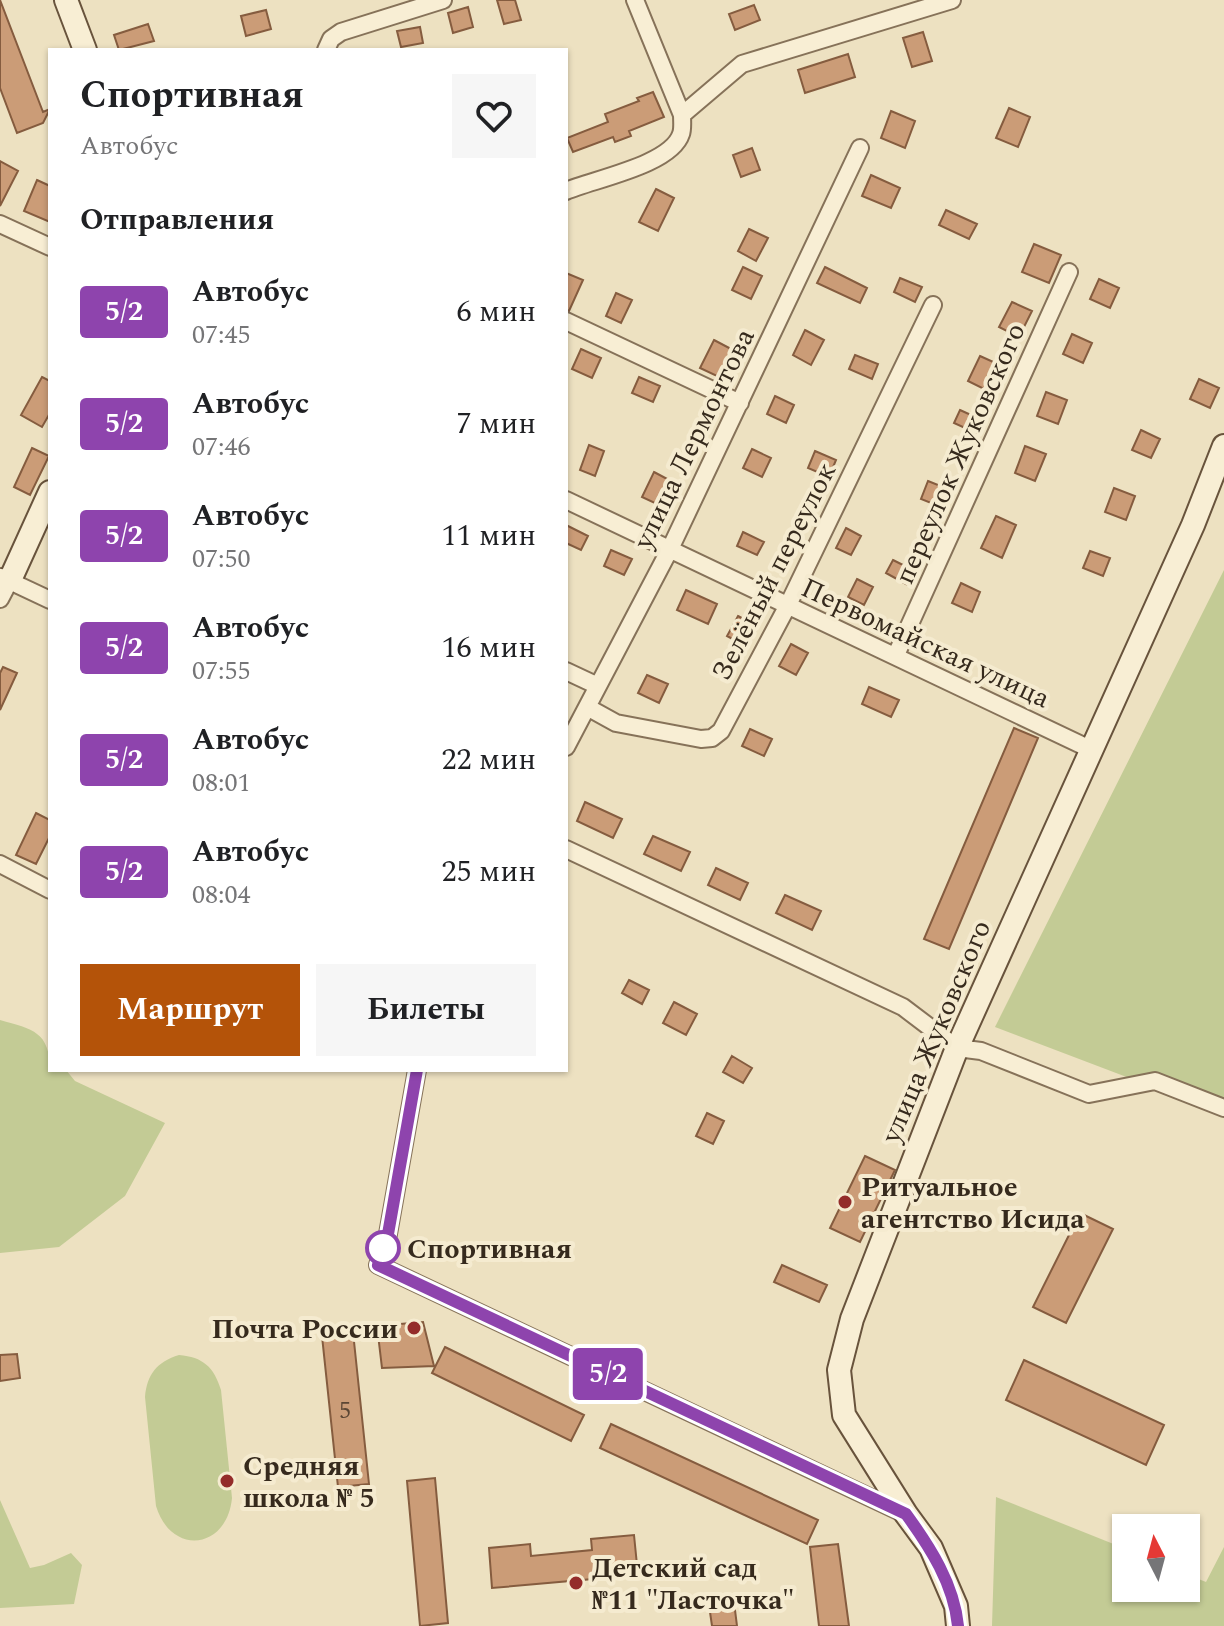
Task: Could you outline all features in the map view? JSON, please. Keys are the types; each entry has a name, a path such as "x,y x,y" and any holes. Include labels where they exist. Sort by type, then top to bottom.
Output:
{"street":[{"path":"66,0 84,48"},
{"path":"327,48 331,39 341,32 443,0"},
{"path":"568,190 659,157 676,143 682,133 682,115 635,0"},
{"path":"682,115 742,64 952,0"},
{"name":"улица Лермонтова","path":"568,743 670,549 860,148"},
{"path":"0,224 48,246"},
{"name":"переулок Жуковского","path":"896,655 1069,272"},
{"name":"Зелёный переулок","path":"587,707 625,725 701,739 712,738 721,731 788,605 933,305"},
{"path":"568,322 740,403"},
{"name":"улица Жуковского","path":"958,1626 956,1606 931,1548 844,1415 839,1370 852,1319 957,1048 1193,525 1224,446"},
{"path":"48,496 3,585 48,599"},
{"name":"Первомайская улица","path":"568,501 1090,749"},
{"path":"568,672 598,686"},
{"path":"568,850 903,1007 957,1048 981,1051 1089,1094 1155,1081 1224,1108"},
{"path":"0,864 48,889"},
{"path":"417,1072 388,1234 378,1265 906,1514"}],"green space":[{"path":"1224,570 1224,1114 995,1027"},
{"path":"0,1020 22,1026 43,1040 48,1052 48,1072 68,1072 75,1081 165,1123 125,1196 59,1247 0,1253"},
{"path":"179,1355 195,1358 211,1369 221,1390 232,1498 228,1515 220,1528 210,1537 198,1540 185,1539 174,1533 163,1522 156,1506 146,1389 154,1370"},
{"path":"996,1497 1112,1543 1112,1602 1200,1602 1200,1580 1206,1582 1224,1547 1224,1626 992,1626"},
{"path":"0,1500 30,1568 71,1553 82,1565 74,1604 0,1608"}],"building":[{"path":"0,0 43,112 48,110 43,123 17,133 0,88"},
{"path":"497,0 515,0 521,20 504,24"},
{"path":"754,5 760,20 735,30 729,14"},
{"path":"468,7 473,27 453,33 448,13"},
{"path":"266,10 271,29 246,36 241,16"},
{"path":"148,24 154,41 118,48 114,35"},
{"path":"420,27 423,43 401,47 397,31"},
{"path":"923,32 932,61 912,67 903,38"},
{"path":"848,54 855,77 805,93 798,70"},
{"path":"653,92 664,117 629,131 631,136 615,142 613,137 573,152 568,138 608,122 605,114 639,101 637,98"},
{"path":"1009,108 1030,117 1018,147 996,138"},
{"path":"891,111 915,121 905,148 881,138"},
{"path":"752,148 760,170 741,177 733,155"},
{"path":"0,161 18,171 0,206"},
{"path":"871,175 900,188 891,208 862,196"},
{"path":"37,180 48,185 48,221 24,211"},
{"path":"656,189 674,198 658,231 639,222"},
{"path":"946,210 977,224 969,239 939,225"},
{"path":"749,229 768,238 756,261 738,251"},
{"path":"1034,244 1061,255 1049,283 1022,272"},
{"path":"743,267 762,276 751,299 732,290"},
{"path":"825,267 867,288 860,303 817,283"},
{"path":"568,274 583,280 568,311"},
{"path":"900,278 922,287 915,302 894,292"},
{"path":"1099,279 1119,288 1110,308 1090,299"},
{"path":"616,293 632,300 621,323 606,316"},
{"path":"1012,302 1032,311 1019,337 999,327"},
{"path":"805,330 824,340 811,365 793,355"},
{"path":"1072,334 1092,343 1083,363 1063,354"},
{"path":"714,340 733,350 719,377 700,368"},
{"path":"581,349 601,358 592,378 572,369"},
{"path":"855,355 878,364 872,379 849,369"},
{"path":"980,356 1000,365 988,391 968,381"},
{"path":"42,377 48,380 48,416 42,427 21,415"},
{"path":"639,377 660,386 653,402 632,393"},
{"path":"1199,379 1219,388 1210,408 1190,399"},
{"path":"1046,392 1067,400 1058,424 1037,416"},
{"path":"775,396 794,405 786,423 767,414"},
{"path":"960,410 982,420 976,433 954,423"},
{"path":"1141,430 1160,439 1151,458 1132,450"},
{"path":"589,445 604,451 595,476 580,470"},
{"path":"1025,446 1046,454 1035,481 1015,473"},
{"path":"32,448 48,456 30,495 14,487"},
{"path":"752,449 771,458 762,477 743,468"},
{"path":"815,451 836,460 829,477 808,468"},
{"path":"654,472 671,481 659,505 642,497"},
{"path":"928,481 948,489 941,507 921,499"},
{"path":"1114,488 1135,496 1126,520 1105,512"},
{"path":"996,516 1016,525 1002,558 981,548"},
{"path":"568,526 588,536 581,550 568,544"},
{"path":"846,528 861,536 851,555 836,548"},
{"path":"743,532 764,542 757,555 737,546"},
{"path":"611,550 632,559 624,575 604,566"},
{"path":"1090,551 1110,558 1103,576 1083,568"},
{"path":"893,560 913,570 906,584 886,573"},
{"path":"857,579 873,587 864,605 848,597"},
{"path":"961,583 980,592 972,612 952,603"},
{"path":"686,590 717,604 708,624 677,610"},
{"path":"738,616 758,627 747,647 727,636"},
{"path":"791,644 808,653 796,675 779,666"},
{"path":"3,667 17,673 0,710 0,673"},
{"path":"647,675 668,684 659,703 638,693"},
{"path":"869,687 899,700 891,717 862,704"},
{"path":"1014,728 1038,738 949,949 924,939"},
{"path":"750,729 772,739 764,756 742,746"},
{"path":"585,802 622,819 613,838 577,821"},
{"path":"36,813 48,819 48,840 36,864 16,855"},
{"path":"653,836 690,852 681,871 644,854"},
{"path":"716,868 748,883 740,900 708,885"},
{"path":"785,895 821,911 812,930 776,913"},
{"path":"629,980 649,990 642,1004 622,993"},
{"path":"674,1002 697,1014 686,1035 663,1023"},
{"path":"732,1056 752,1068 743,1083 723,1072"},
{"path":"707,1113 724,1121 713,1144 696,1136"},
{"path":"865,1156 895,1170 860,1242 830,1228"},
{"path":"1080,1213 1113,1229 1066,1323 1033,1307"},
{"path":"782,1265 827,1285 819,1302 774,1282"},
{"path":"423,1322 434,1366 382,1368 377,1326"},
{"path":"353,1332 369,1484 338,1487 322,1336"},
{"path":"445,1347 584,1415 571,1441 432,1373"},
{"path":"17,1354 20,1378 0,1381 0,1355"},
{"path":"1024,1360 1164,1425 1146,1465 1006,1400"},
{"path":"611,1424 818,1520 807,1544 600,1448"},
{"path":"435,1478 448,1623 420,1626 407,1481"},
{"path":"634,1535 638,1575 492,1588 489,1548 530,1544 531,1556 592,1550 591,1539"},
{"path":"838,1544 849,1626 819,1626 810,1547"},
{"path":"734,1602 737,1626 712,1626 709,1605"}],"bus line":[{"name":"5/2","path":"417,1072 388,1234 378,1265 906,1514 931,1548 956,1606 958,1626"}],"place":[{"name":"Ритуальное агентство Исида","path":"845,1202"},
{"name":"Спортивная","path":"383,1248"},
{"name":"Почта России","path":"414,1328"},
{"name":"Средняя школа № 5","path":"227,1481"},
{"name":"Детский сад №11 \"Ласточка\"","path":"576,1583"}]}
